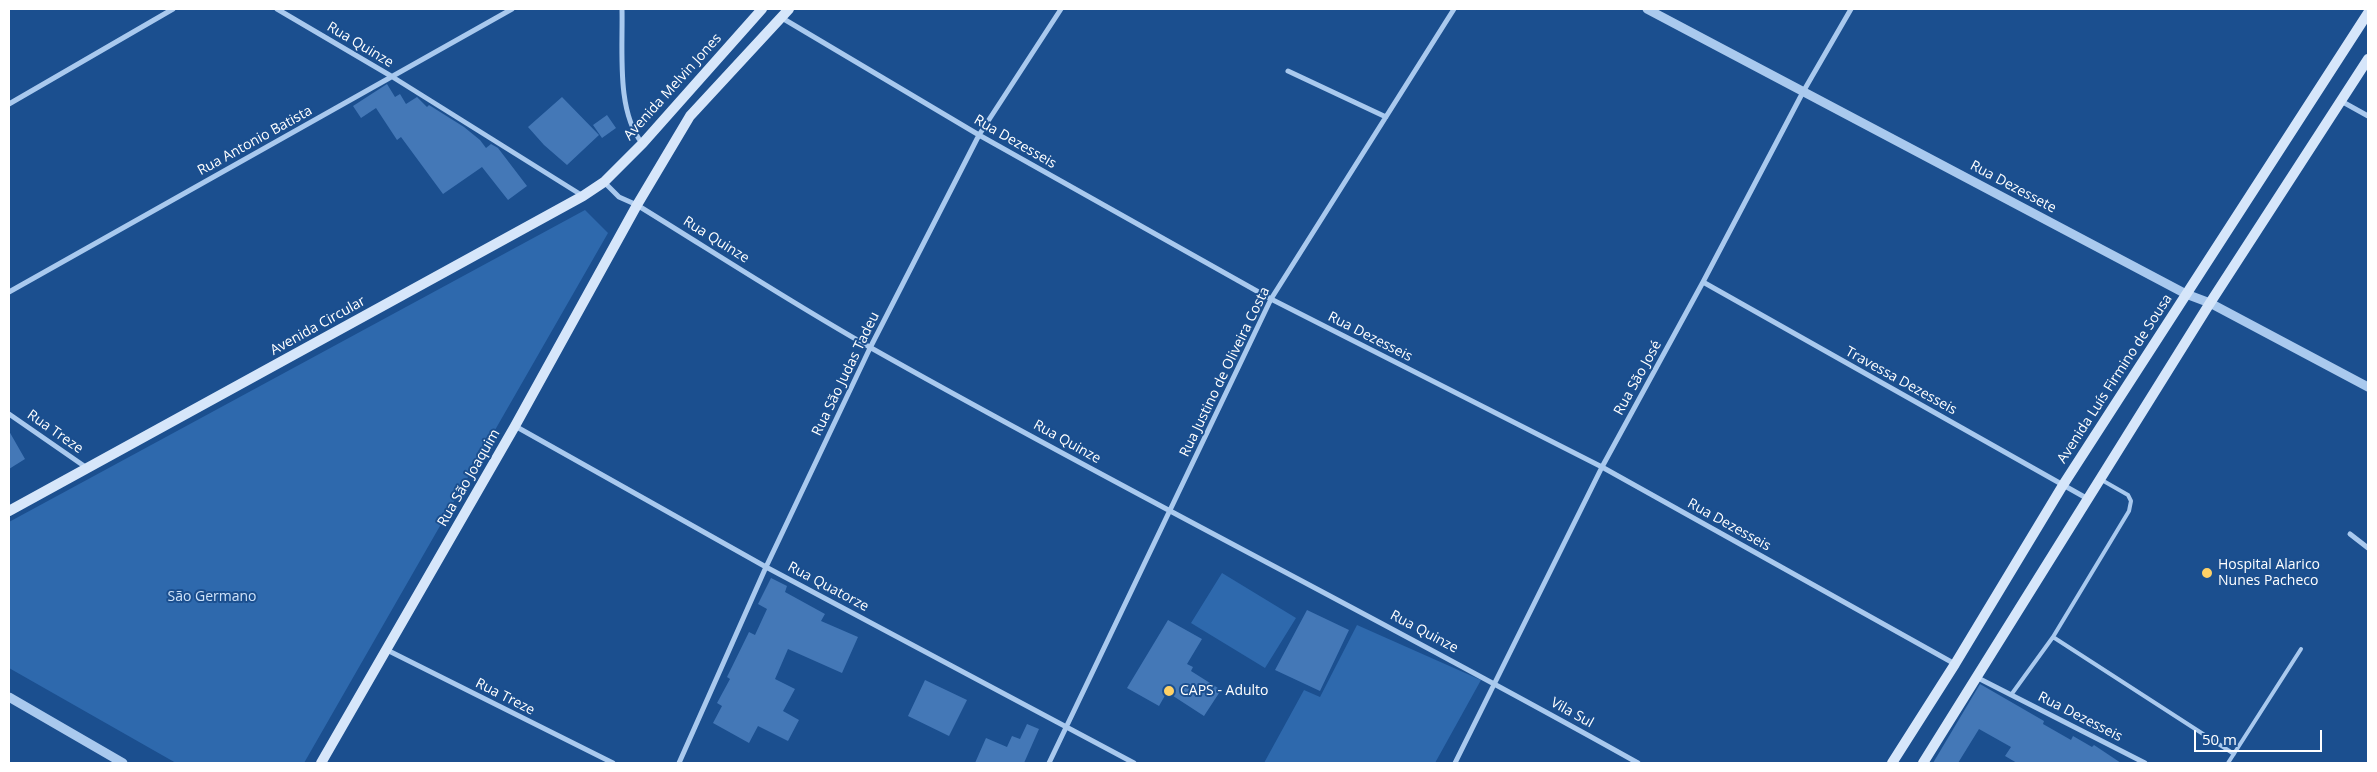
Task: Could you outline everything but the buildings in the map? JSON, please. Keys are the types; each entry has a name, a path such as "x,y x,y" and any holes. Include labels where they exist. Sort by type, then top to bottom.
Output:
{"main road":[{"name":"Avenida Melvin Jones","path":"604,182 642,144 762,9"},
{"path":"637,205 690,116 789,9"},
{"name":"Avenida Luís Firmino de Sousa","path":"1892,763 1955,664 2063,485 2368,14"},
{"path":"1923,763 1978,678 2210,303 2368,59"},
{"name":"Avenida Circular","path":"9,511 583,196 604,182"},
{"name":"Rua São Joaquim","path":"321,763 514,426 637,205"}],"street":[{"path":"9,104 174,9"},
{"name":"Rua Quinze","path":"277,9 391,76 583,196"},
{"name":"Rua Antonio Batista","path":"9,292 512,9"},
{"path":"622,9 624,105 629,122 642,144"},
{"name":"Rua São Judas Tadeu","path":"679,763 766,567 870,348 979,136 1061,9"},
{"name":"Rua Justino de Oliveira Costa","path":"1050,763 1271,299 1454,9"},
{"name":"Rua Dezessete","path":"1647,9 2186,294 2210,303 2368,387"},
{"name":"Rua São José","path":"1455,763 1602,467 1703,282 1803,92 1851,9"},
{"name":"Rua Dezesseis","path":"781,18 979,136 1271,299 1602,467 1955,664"},
{"path":"1288,71 1386,117"},
{"path":"2341,101 2368,116"},
{"path":"604,182 619,197 637,205"},
{"name":"Rua Quinze","path":"637,205 870,348 1169,510 1495,682"},
{"name":"Travessa Dezesseis","path":"1703,282 2088,499"},
{"name":"Rua Treze","path":"9,414 88,469"},
{"name":"Rua Quatorze","path":"514,426 766,567 1134,763"},
{"path":"2350,534 2368,548"},
{"name":"Rua Treze","path":"386,650 613,763"},
{"name":"Rua Dezesseis","path":"1978,678 2145,763"},
{"name":"Vila Sul","path":"1495,682 1638,763"},
{"path":"9,696 123,763"}],"lane":[{"path":"2011,695 2053,637 2129,511 2131,501 2128,495 2100,479"},
{"path":"2053,637 2234,754"},
{"path":"2228,763 2301,649"}],"green space":[{"name":"São Germano","path":"585,210 608,233 304,763 176,763 9,668 9,522"},
{"path":"1222,573 1296,618 1265,668 1191,623"},
{"path":"1357,625 1481,680 1435,763 1264,763 1304,690 1320,697"}],"place":[{"name":"Hospital Alarico Nunes Pacheco","path":"2207,573"},
{"name":"CAPS - Adulto","path":"1169,691"}]}
